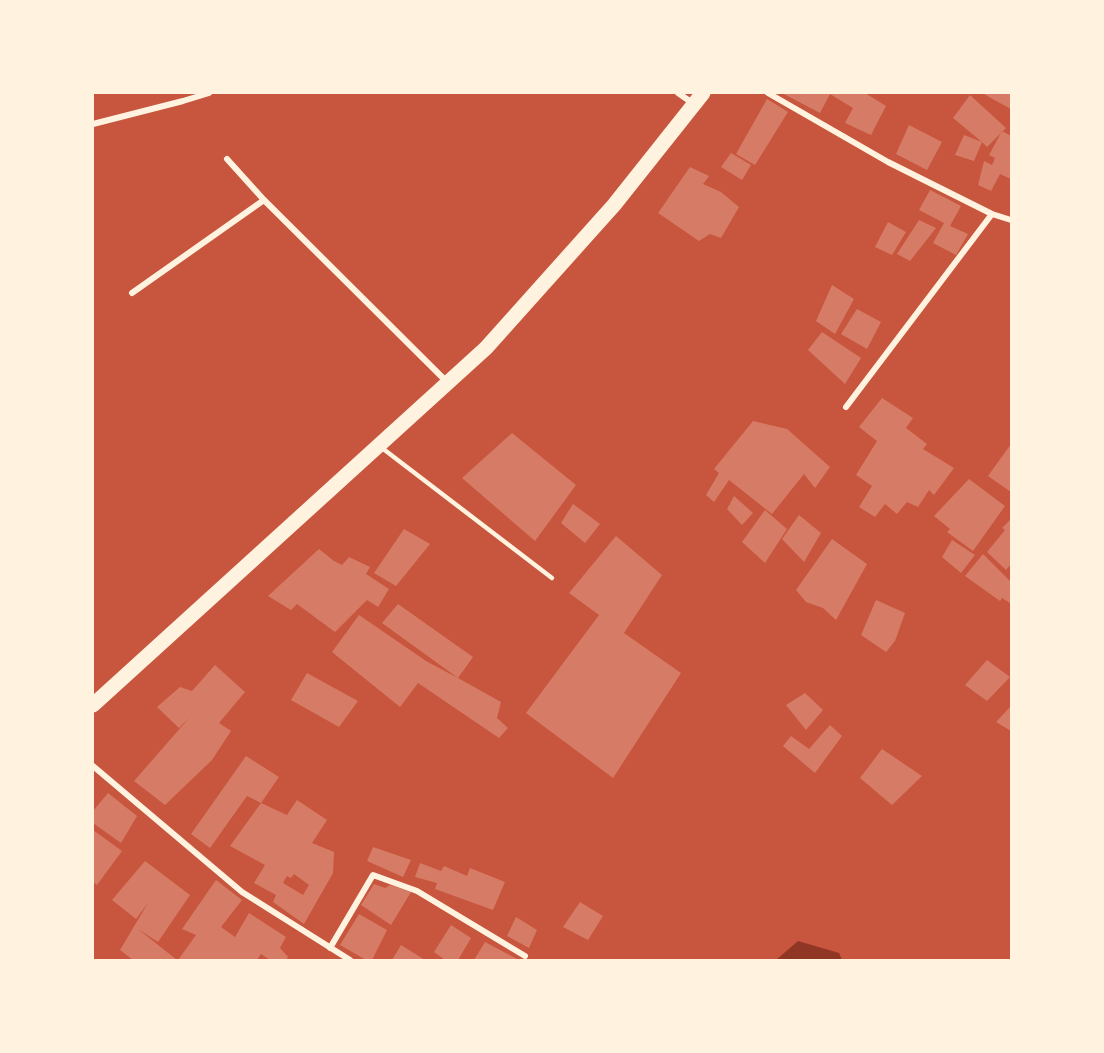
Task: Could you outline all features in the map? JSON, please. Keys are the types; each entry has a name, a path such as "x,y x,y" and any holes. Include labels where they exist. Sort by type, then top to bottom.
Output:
{"main road":[{"path":"93,705 486,348 607,213 699,98"}],"street":[{"path":"93,124 209,93"},
{"path":"678,93 699,98"},
{"path":"768,93 888,162 992,214 1011,220"},
{"path":"227,159 264,200 448,384"},
{"path":"132,293 264,200"},
{"path":"846,407 992,214"},
{"path":"93,766 242,892 351,960"},
{"path":"330,948 373,875 417,891 525,957"}],"lane":[{"path":"380,446 552,578"}],"shaded area":[{"path":"798,941 839,953 842,960 776,960"}],"building":[{"path":"782,93 865,93 886,106 871,135 845,123 853,108 830,94 820,113"},
{"path":"983,93 1011,93 1011,109 989,97"},
{"path":"970,95 1006,128 987,147 953,118"},
{"path":"767,99 788,112 755,165 736,154"},
{"path":"909,125 942,142 927,170 896,154"},
{"path":"1002,131 1011,136 1011,179 1000,174 991,191 978,185 984,161 992,165 995,158 989,155"},
{"path":"964,135 982,142 974,161 955,155"},
{"path":"731,153 751,165 742,180 721,167"},
{"path":"690,167 709,176 703,184 721,192 739,207 721,238 710,234 699,241 658,213"},
{"path":"930,190 961,206 950,226 968,234 956,255 933,243 944,223 919,210"},
{"path":"919,220 936,228 910,261 897,254"},
{"path":"888,222 906,232 892,255 875,247"},
{"path":"832,285 854,299 835,334 816,321"},
{"path":"857,309 881,322 867,349 841,334"},
{"path":"822,332 861,358 845,384 808,350"},
{"path":"882,398 913,418 906,428 927,444 923,449 954,468 934,495 929,490 918,507 907,502 897,514 885,504 875,517 859,507 872,486 856,475 877,441 859,427"},
{"path":"753,421 787,429 830,467 815,488 804,474 772,514 729,480 714,502 706,495 719,473 714,469"},
{"path":"512,433 576,485 535,541 462,478"},
{"path":"1011,444 1011,492 988,476"},
{"path":"969,479 1005,506 973,551 947,532 950,529 934,516"},
{"path":"734,496 753,513 742,525 727,509"},
{"path":"573,504 600,524 585,543 561,523"},
{"path":"765,510 787,529 765,563 742,542"},
{"path":"799,515 821,533 804,562 782,539"},
{"path":"1011,519 1011,564 1006,570 987,552 1005,530 1002,528"},
{"path":"404,529 430,544 396,586 374,573"},
{"path":"616,536 662,575 624,633 681,673 613,778 526,713 599,615 569,593"},
{"path":"832,539 867,564 836,620 823,608 806,602 796,590"},
{"path":"952,540 975,555 961,573 942,557"},
{"path":"319,549 342,565 349,557 370,567 366,574 389,589 378,607 367,600 335,632 297,604 291,610 268,596"},
{"path":"983,554 1011,582 1010,603 1002,598 1000,601 965,576"},
{"path":"876,600 905,613 895,641 886,652 861,635"},
{"path":"398,604 473,657 458,678 382,623"},
{"path":"359,615 426,661 501,702 497,718 508,728 499,738 418,683 400,707 332,652"},
{"path":"987,660 1010,677 987,701 965,685"},
{"path":"215,665 245,692 219,723 231,731 212,760 165,805 134,781 190,717 179,728 157,707 180,687 192,691"},
{"path":"307,673 358,701 339,727 291,700"},
{"path":"805,693 823,710 806,730 786,705"},
{"path":"1011,706 1011,731 996,722"},
{"path":"830,725 842,736 815,773 783,746 791,736 809,749"},
{"path":"882,749 922,776 892,805 860,778"},
{"path":"246,756 279,777 261,803 247,796 210,848 191,834"},
{"path":"108,793 137,816 121,843 93,823 93,811"},
{"path":"297,800 327,820 312,843 334,852 333,873 304,924 273,902 276,895 254,883 265,865 230,846 261,803 287,815","holes":["294,874 309,885 303,895 283,883 287,876 291,878"]},
{"path":"93,830 122,851 97,885 93,882"},
{"path":"373,847 411,860 403,877 367,861"},
{"path":"145,861 190,895 158,942 138,929 177,960 133,960 120,950 148,903 136,919 112,900"},
{"path":"420,863 441,871 444,866 467,876 470,868 505,882 493,910 435,889 437,883 415,877"},
{"path":"216,880 242,900 221,927 235,937 249,913 286,937 280,948 288,957 286,960 270,960 261,954 257,960 178,960 196,935 182,929"},
{"path":"374,884 385,888 390,885 411,892 391,925 361,905"},
{"path":"580,902 603,916 588,940 563,927"},
{"path":"359,914 387,930 372,960 366,960 340,945"},
{"path":"516,917 537,930 529,948 507,936"},
{"path":"451,925 471,938 458,960 445,960 434,952"},
{"path":"485,942 519,960 474,960"},
{"path":"401,945 425,960 392,960"}]}
